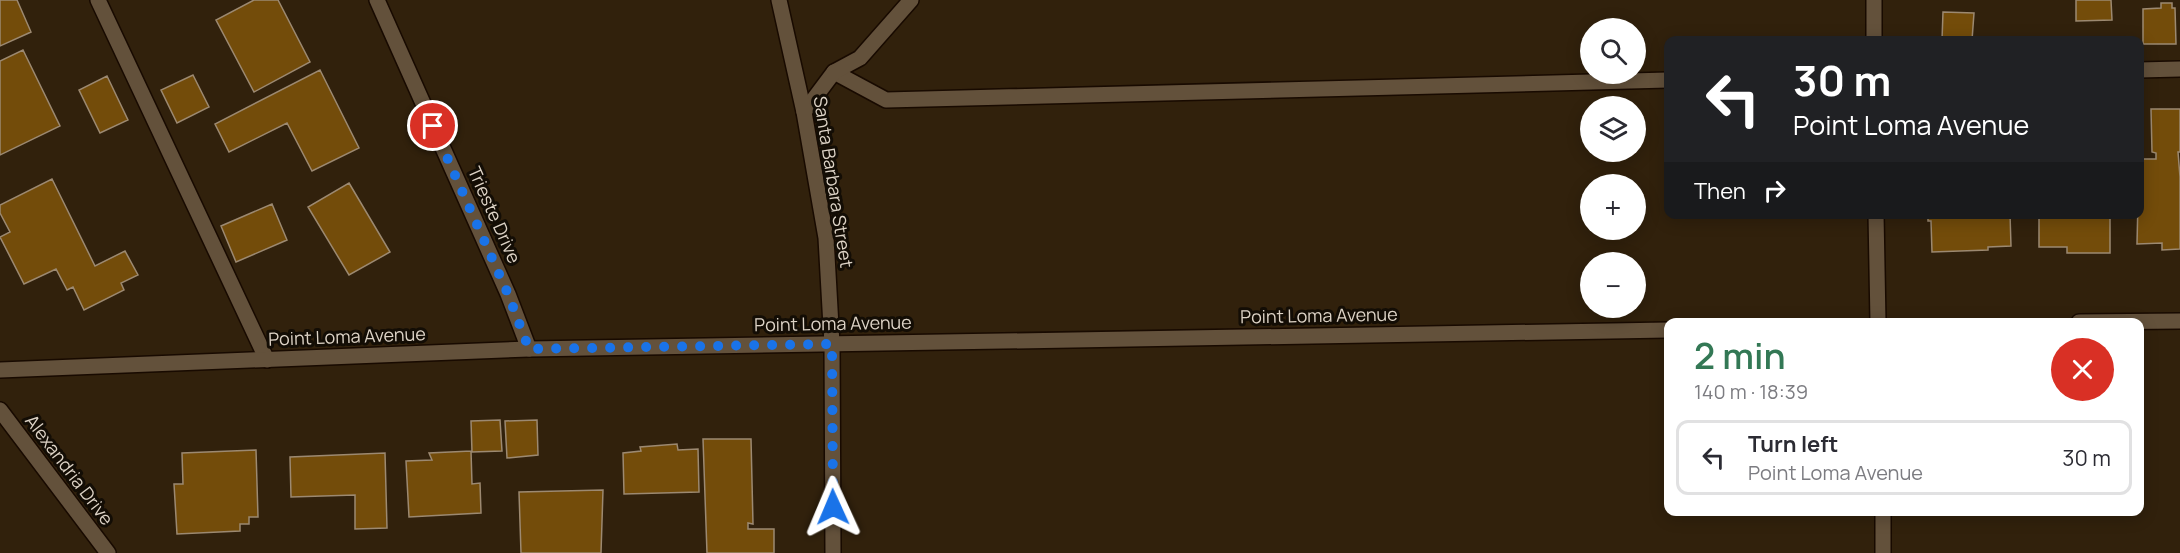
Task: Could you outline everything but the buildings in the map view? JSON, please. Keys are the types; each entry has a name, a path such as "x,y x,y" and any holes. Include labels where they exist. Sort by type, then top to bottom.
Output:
{"main road":[{"path":"98,0 267,360"},
{"name":"Trieste Drive","path":"377,0 508,294 529,349"},
{"name":"Santa Barbara Street","path":"778,0 804,112 826,238 832,344 833,553"},
{"path":"804,112 834,72 860,58 911,0"},
{"path":"1874,0 1874,36"},
{"path":"2144,70 2180,69"},
{"path":"834,72 886,100 1664,80"},
{"path":"1876,219 1878,318"},
{"path":"2144,321 2180,321"},
{"name":"Point Loma Avenue","path":"0,370 529,349 1664,330"},
{"name":"Alexandria Drive","path":"0,410 108,553"},
{"path":"1883,516 1883,553"}],"route":[{"path":"433,126 508,294 529,349 832,344 833,507"}]}
